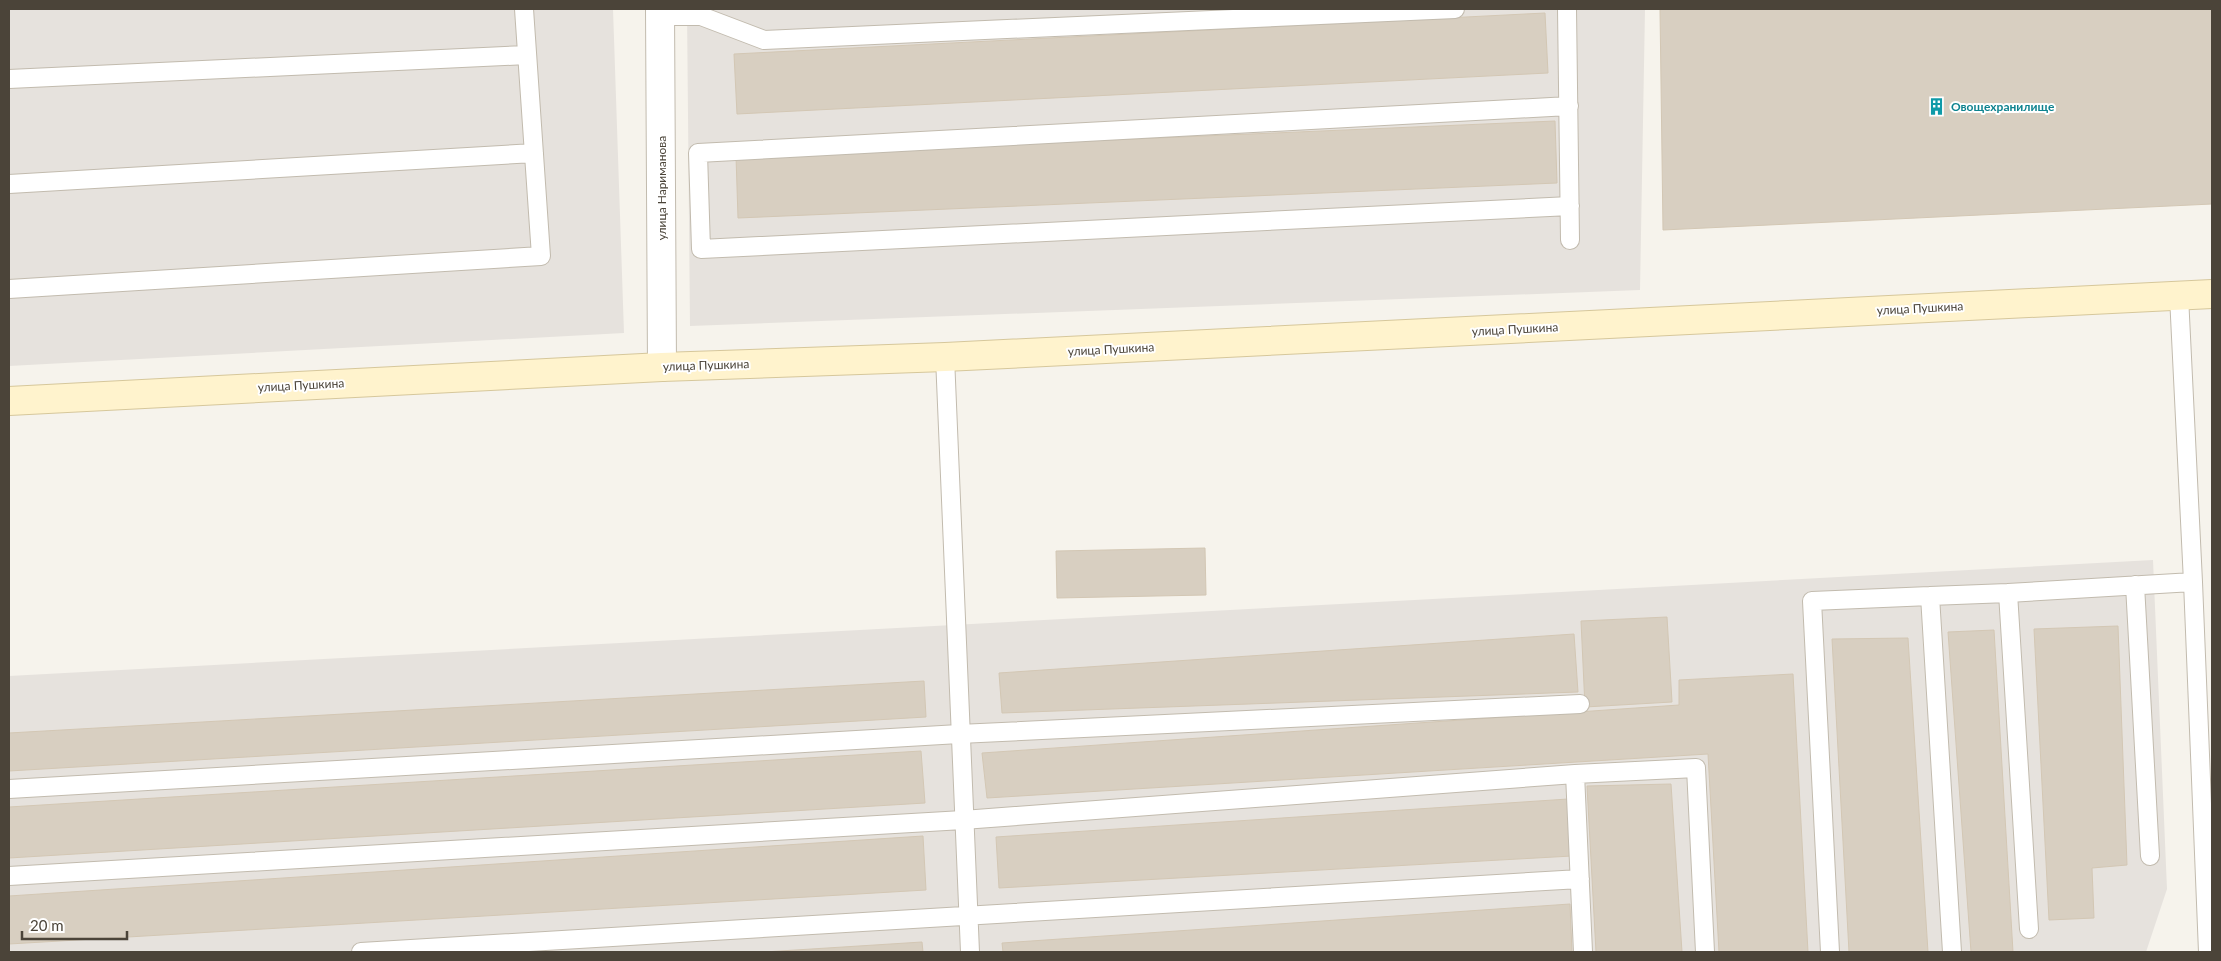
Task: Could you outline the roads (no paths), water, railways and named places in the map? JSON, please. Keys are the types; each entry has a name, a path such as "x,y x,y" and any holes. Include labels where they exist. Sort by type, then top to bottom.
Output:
{"main road":[{"name":"улица Пушкина","path":"9,401 662,367 945,357 2212,294"}],"street":[{"name":"улица Нариманова","path":"660,12 662,367"}],"lane":[{"path":"9,289 541,256 524,9"},
{"path":"660,12 701,13 764,40 1455,9"},
{"path":"1567,9 1570,240"},
{"path":"9,79 527,55"},
{"path":"1569,106 698,153 701,249 1570,206"},
{"path":"9,184 534,153"},
{"path":"2178,296 2193,582 2206,749 2208,952"},
{"path":"945,357 959,734 970,952"},
{"path":"1830,952 1812,601 2008,593 2193,582"},
{"path":"2135,585 2150,856"},
{"path":"2008,593 2029,929"},
{"path":"1930,596 1952,952"},
{"path":"9,790 959,734 1580,704"},
{"path":"9,876 964,820 1575,774 1696,768 1706,952"},
{"path":"1575,774 1583,952"},
{"path":"362,952 1580,879"}],"place":[{"name":"Овощехранилище","path":"1937,106"}]}
